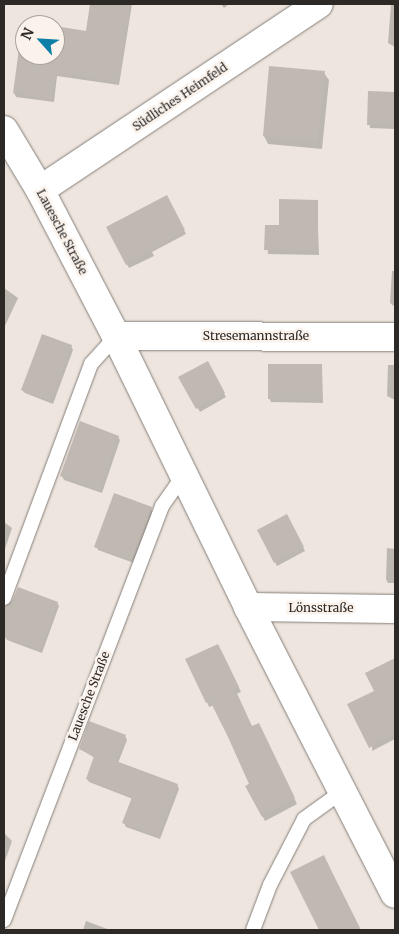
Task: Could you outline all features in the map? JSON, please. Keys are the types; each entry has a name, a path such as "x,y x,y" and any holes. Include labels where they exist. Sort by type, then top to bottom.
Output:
{"street":[{"name":"Südliches Heimfeld","path":"40,190 320,4"},
{"name":"Lauesche Straße","path":"4,130 40,190 116,336 340,793 395,894"},
{"name":"Stresemannstraße","path":"116,336 395,337"},
{"name":"Lönsstraße","path":"248,607 395,608"}],"lane":[{"path":"4,598 91,364 116,336"},
{"name":"Lauesche Straße","path":"4,920 162,506 183,476"},
{"path":"254,930 270,885 304,819 340,793"}],"building":[{"path":"90,4 130,4 118,82 56,73 52,99 13,93 17,65 65,65 65,28 86,31"},
{"path":"269,66 325,71 318,142 263,136"},
{"path":"368,91 395,92 395,126 367,125"},
{"path":"167,195 185,230 126,265 106,227"},
{"path":"279,199 318,200 318,251 264,250 265,225 279,225"},
{"path":"42,334 72,345 51,401 21,390"},
{"path":"208,361 225,393 196,409 178,377"},
{"path":"268,364 322,364 322,399 268,399"},
{"path":"80,421 119,436 100,490 60,476"},
{"path":"114,493 152,507 132,560 94,547"},
{"path":"287,514 304,547 274,563 257,530"},
{"path":"18,587 58,602 40,650 4,637 4,607 12,601"},
{"path":"218,644 239,687 235,689 252,726 259,723 295,798 262,817 245,786 249,784 228,737 210,701 206,703 185,659"},
{"path":"395,658 395,734 369,748 347,704 374,691 365,673"},
{"path":"89,721 126,735 116,761 178,784 158,836 122,823 132,797 86,779 94,756 79,749"},
{"path":"324,855 360,930 319,930 290,872"}]}
